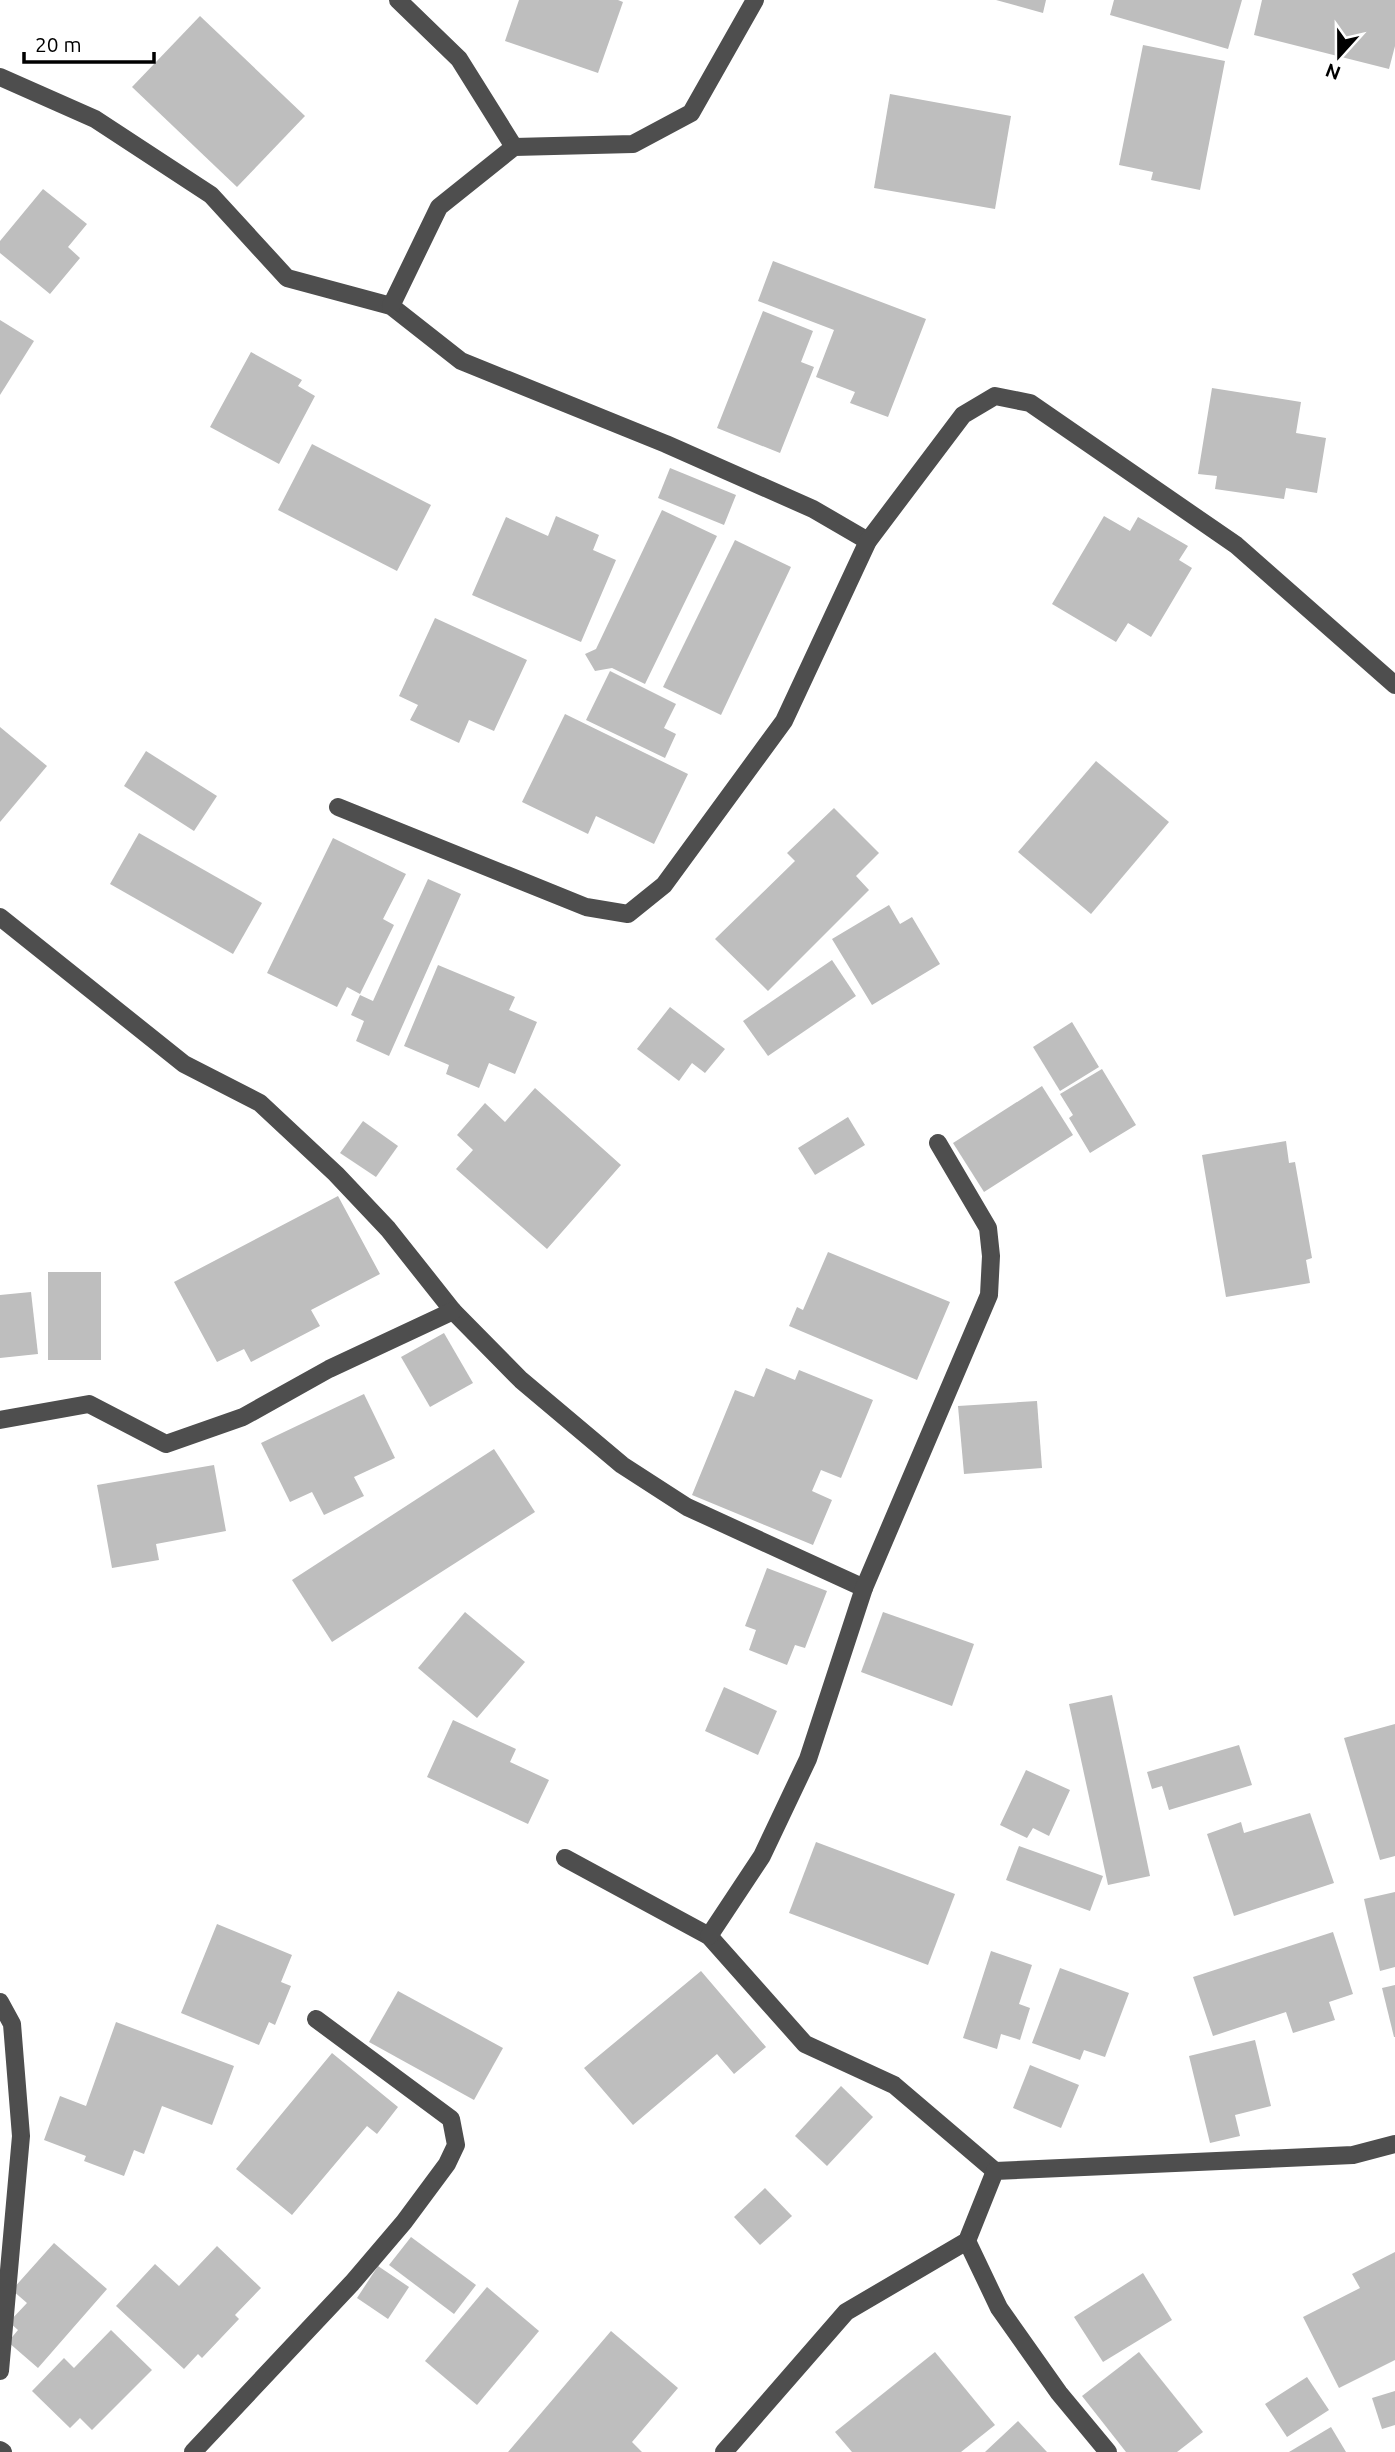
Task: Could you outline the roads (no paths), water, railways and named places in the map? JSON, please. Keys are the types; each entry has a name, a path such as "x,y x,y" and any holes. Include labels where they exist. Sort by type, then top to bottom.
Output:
{"street":[{"path":"398,0 459,59 514,147"},
{"path":"391,306 439,207 514,147 633,144 691,113 755,0"},
{"path":"0,77 95,119 211,195 287,278 391,306 461,362 691,455 813,509 868,541"},
{"path":"338,807 586,906 628,914 664,885 785,721 868,541 963,415 995,396 1030,403 1236,545 1395,685"},
{"path":"0,917 184,1065 260,1103 336,1174 388,1229 453,1311 521,1380 622,1465 687,1507 864,1588"},
{"path":"709,1936 762,1856 808,1759 864,1588 989,1295 991,1256 988,1228 938,1143"},
{"path":"0,1420 89,1405 166,1444 243,1417 329,1369 453,1311"},
{"path":"565,1858 709,1936 805,2044 894,2085 995,2171 1353,2155 1395,2144"},
{"path":"0,2002 12,2024 20,2136 0,2371"},
{"path":"193,2452 352,2283 447,2164 456,2145 451,2119 316,2019"},
{"path":"724,2452 846,2312 967,2241 995,2171"},
{"path":"967,2241 999,2308 1059,2393 1108,2452"}]}
